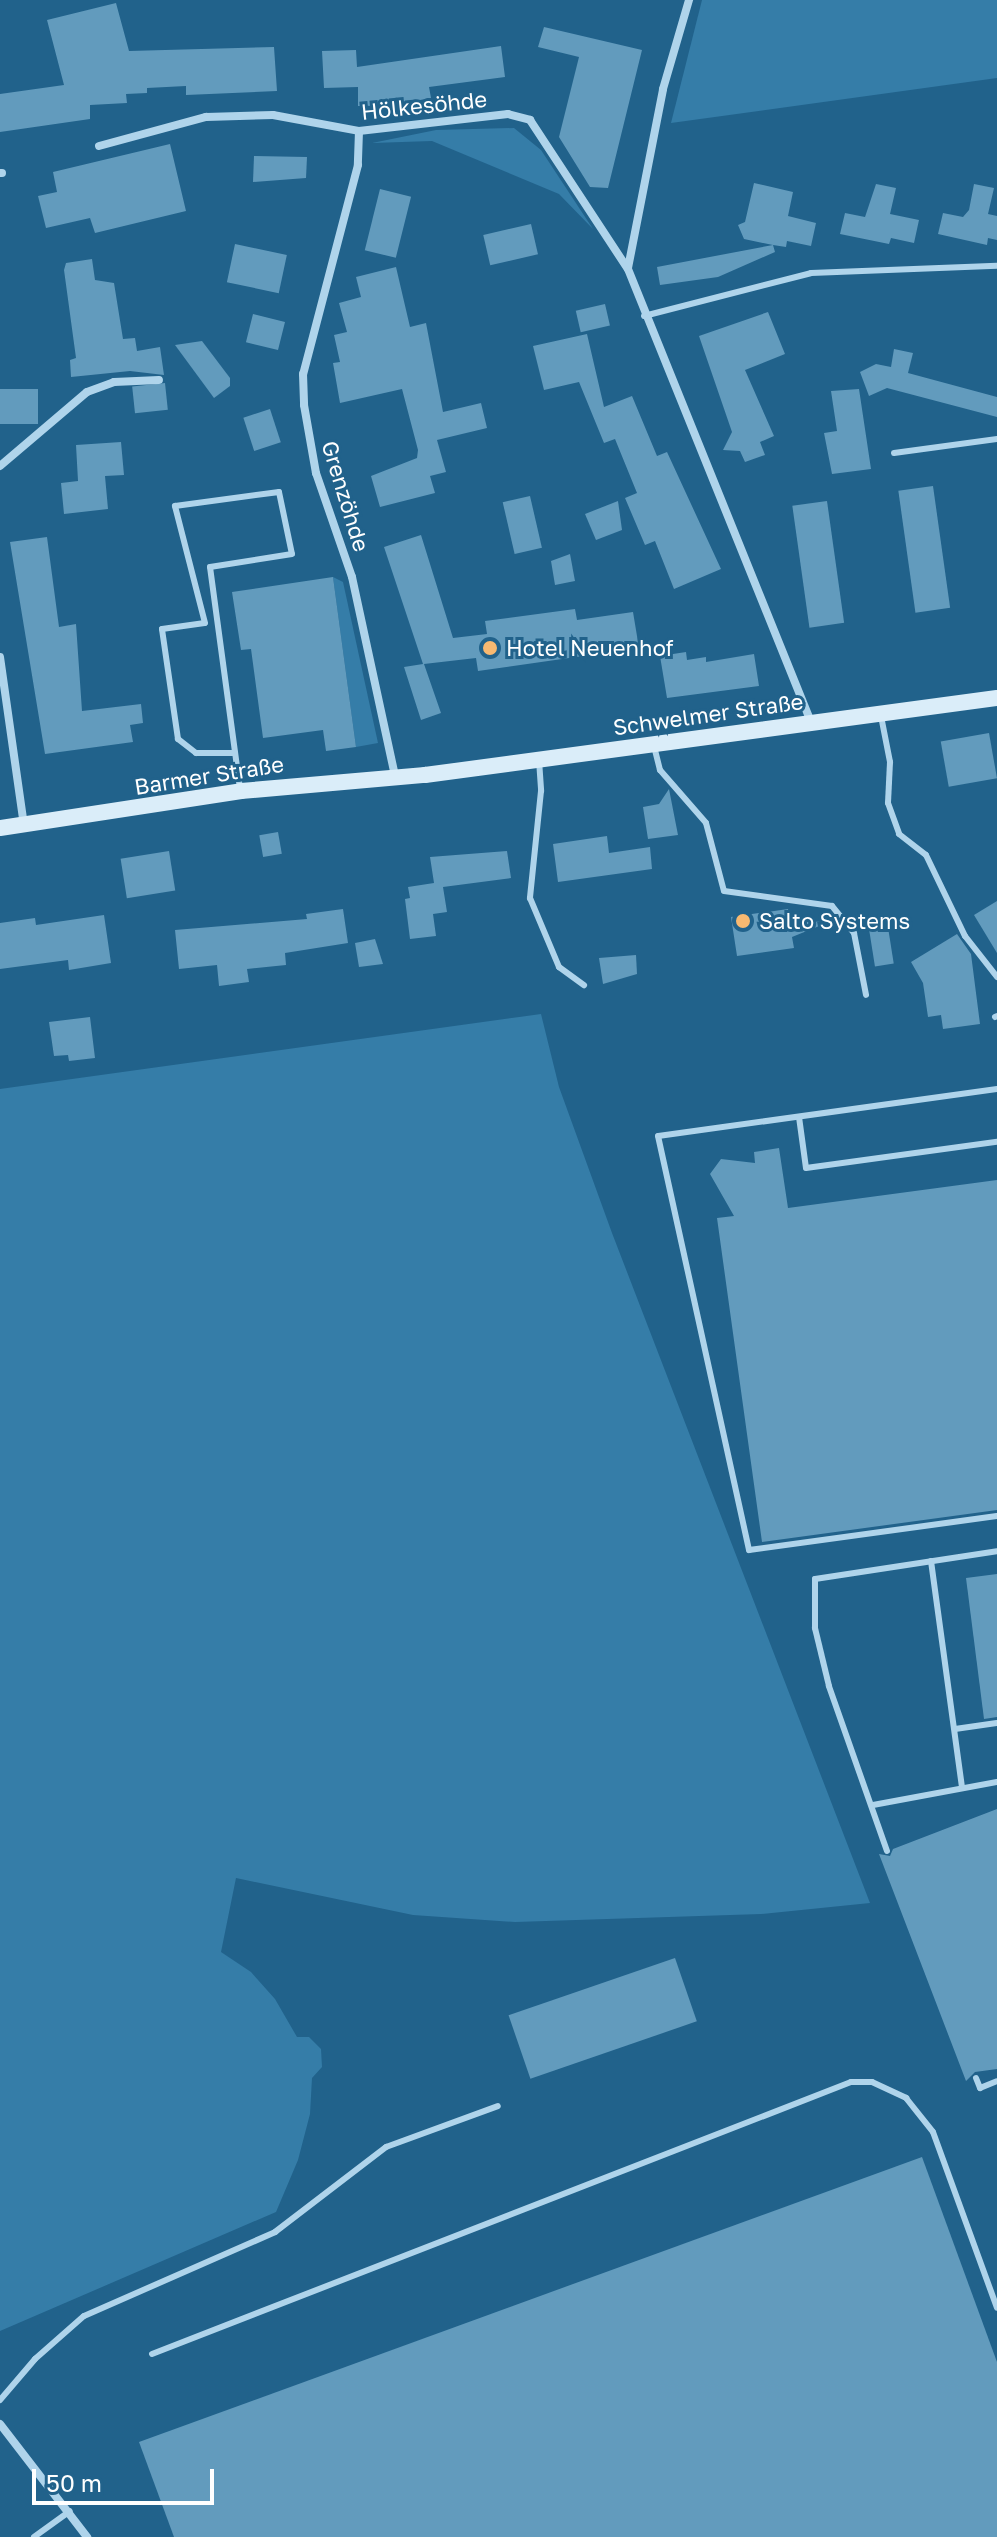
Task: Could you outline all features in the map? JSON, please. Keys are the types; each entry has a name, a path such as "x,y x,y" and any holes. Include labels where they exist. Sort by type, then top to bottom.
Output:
{"main road":[{"name":"Schwelmer Straße","path":"425,775 997,698"},
{"name":"Barmer Straße","path":"0,828 241,791 425,775"}],"street":[{"name":"Hölkesöhde","path":"628,269 663,89 689,0"},
{"name":"Hölkesöhde","path":"99,146 206,117 273,115 359,131 508,114 530,120 628,269 644,316 811,723"},
{"name":"Grenzöhde","path":"359,131 358,165 303,374 304,405 316,473 352,577 395,776"},
{"path":"0,466 87,392 114,382 159,380"},
{"path":"0,657 24,826"},
{"path":"0,2424 87,2537"}],"lane":[{"path":"644,316 811,273 997,266"},
{"path":"894,453 997,439"},
{"path":"205,623 175,506 279,492 292,554 210,567 241,791"},
{"path":"218,624 162,629 178,739 196,753 235,753"},
{"path":"881,714 890,762 888,803 899,834 926,855 965,936 997,977"},
{"path":"653,744 660,770 706,823 724,891 832,906 854,933 866,995"},
{"path":"539,759 541,791 530,898 559,967 584,985"},
{"path":"997,1089 658,1136 749,1550 997,1516"},
{"path":"799,1117 806,1168 997,1142"},
{"path":"887,1851 873,1805 846,1745 829,1686 815,1628 815,1579 997,1551"},
{"path":"931,1561 962,1787"},
{"path":"955,1729 997,1723"},
{"path":"873,1805 997,1782"},
{"path":"976,2078 980,2088 997,2081"},
{"path":"152,2354 851,2082 872,2082 906,2098 933,2132 997,2308"},
{"path":"0,2400 35,2359 84,2316 275,2232 386,2147 498,2106"},
{"path":"34,2537 70,2511"}],"shaded area":[{"path":"702,0 997,0 997,78 671,123"},
{"path":"514,128 541,150 593,229 559,194 432,141 372,143 436,130"},
{"path":"333,577 343,582 378,743 356,747"},
{"path":"541,1014 559,1087 612,1233 870,1903 761,1914 515,1922 413,1915 236,1878 221,1952 251,1972 275,1999 297,2037 309,2037 321,2049 322,2067 312,2078 310,2114 298,2160 276,2212 0,2331 0,1089"}],"building":[{"path":"116,3 129,51 274,47 277,91 186,95 186,86 147,88 147,93 126,94 127,103 90,105 90,119 0,132 0,94 64,85 47,20"},
{"path":"544,27 642,50 608,188 590,187 559,137 579,57 538,47"},
{"path":"501,46 505,77 429,87 431,98 420,100 421,105 358,106 358,87 324,88 322,51 356,50 357,67"},
{"path":"170,144 186,211 95,233 90,218 46,228 38,196 57,192 53,172"},
{"path":"254,156 307,157 306,178 253,182"},
{"path":"754,183 793,192 788,216 816,223 811,246 787,241 786,247 744,239 738,225 745,222"},
{"path":"876,184 896,188 890,214 919,220 914,243 891,238 889,244 840,234 845,213 865,217"},
{"path":"974,184 994,188 988,214 997,216 997,240 988,238 987,245 938,234 943,213 963,217 969,210"},
{"path":"380,189 411,197 396,258 365,250"},
{"path":"531,224 538,254 490,265 483,235"},
{"path":"235,244 287,255 279,293 227,282"},
{"path":"773,245 775,252 718,277 660,285 657,267"},
{"path":"92,259 95,280 114,283 123,339 135,338 137,351 160,347 164,375 130,371 71,377 70,360 76,358 64,270 66,263"},
{"path":"396,267 410,327 426,323 443,412 481,403 487,428 437,440 446,472 430,476 435,493 380,507 371,476 417,458 418,450 402,389 340,403 333,363 340,362 334,335 347,332 339,303 361,297 356,277"},
{"path":"605,304 610,325 581,332 576,311"},
{"path":"768,312 785,354 745,370 774,436 760,442 765,455 745,462 740,451 723,450 732,432 699,336"},
{"path":"253,314 285,322 278,350 246,342"},
{"path":"587,334 604,407 632,396 657,456 667,452 721,569 674,589 655,541 645,545 625,498 637,493 615,439 604,443 579,382 544,390 533,346"},
{"path":"202,341 230,378 230,386 214,398 175,345"},
{"path":"894,349 913,353 908,373 997,397 997,417 887,388 869,396 860,372 876,364 891,367"},
{"path":"165,383 168,410 135,413 132,386"},
{"path":"0,389 38,389 38,424 0,424"},
{"path":"859,389 871,469 832,474 824,433 837,431 831,391"},
{"path":"270,409 281,442 254,451 243,418"},
{"path":"121,442 124,475 105,476 108,509 64,514 61,483 78,481 76,445"},
{"path":"933,486 950,608 915,613 898,491"},
{"path":"530,496 542,548 515,554 503,502"},
{"path":"618,501 622,530 596,540 585,514"},
{"path":"827,501 844,623 809,628 792,506"},
{"path":"421,535 453,638 487,634 485,621 575,609 577,620 633,612 639,648 478,671 476,658 424,664 441,713 421,720 404,667 423,664 384,547"},
{"path":"47,537 59,627 76,624 82,711 141,704 143,723 130,725 133,742 45,754 10,542"},
{"path":"570,554 575,581 555,585 551,561"},
{"path":"333,577 356,747 326,751 323,730 263,738 251,649 241,650 232,592"},
{"path":"686,652 687,660 706,657 706,662 754,654 759,686 667,698 660,656"},
{"path":"989,733 997,778 949,787 941,742"},
{"path":"669,789 678,835 648,839 643,807 659,804"},
{"path":"278,832 282,854 263,857 259,835"},
{"path":"607,836 609,853 650,847 652,869 558,882 553,844"},
{"path":"169,851 175,891 127,898 121,859"},
{"path":"507,851 511,878 443,887 447,912 433,914 436,936 410,939 405,899 410,898 408,887 434,883 430,857"},
{"path":"997,901 997,953 974,915"},
{"path":"343,909 348,943 285,953 286,965 247,969 249,982 219,986 217,965 179,969 175,930 307,919 306,914"},
{"path":"788,909 790,921 829,922 792,937 794,948 737,956 731,917"},
{"path":"104,915 111,963 69,970 68,960 0,969 0,923 35,918 36,925"},
{"path":"887,921 894,963 875,966 868,924"},
{"path":"957,934 971,954 980,1024 943,1029 941,1015 928,1017 923,983 911,962"},
{"path":"375,939 383,964 359,967 355,943"},
{"path":"636,955 637,974 603,984 599,958"},
{"path":"90,1017 95,1058 69,1061 68,1055 54,1056 49,1022"},
{"path":"779,1148 788,1208 997,1180 997,1510 762,1542 717,1218 734,1216 710,1174 721,1159 755,1163 754,1152"},
{"path":"997,1574 997,1717 984,1719 966,1578"},
{"path":"997,1809 997,2069 975,2072 966,2081 879,1854 890,1856 893,1849"},
{"path":"675,1958 697,2021 530,2079 509,2015"},
{"path":"922,2157 997,2362 997,2537 174,2537 139,2442"}],"place":[{"name":"Hotel Neuenhof","path":"490,648"},
{"name":"Salto Systems","path":"743,921"}]}
